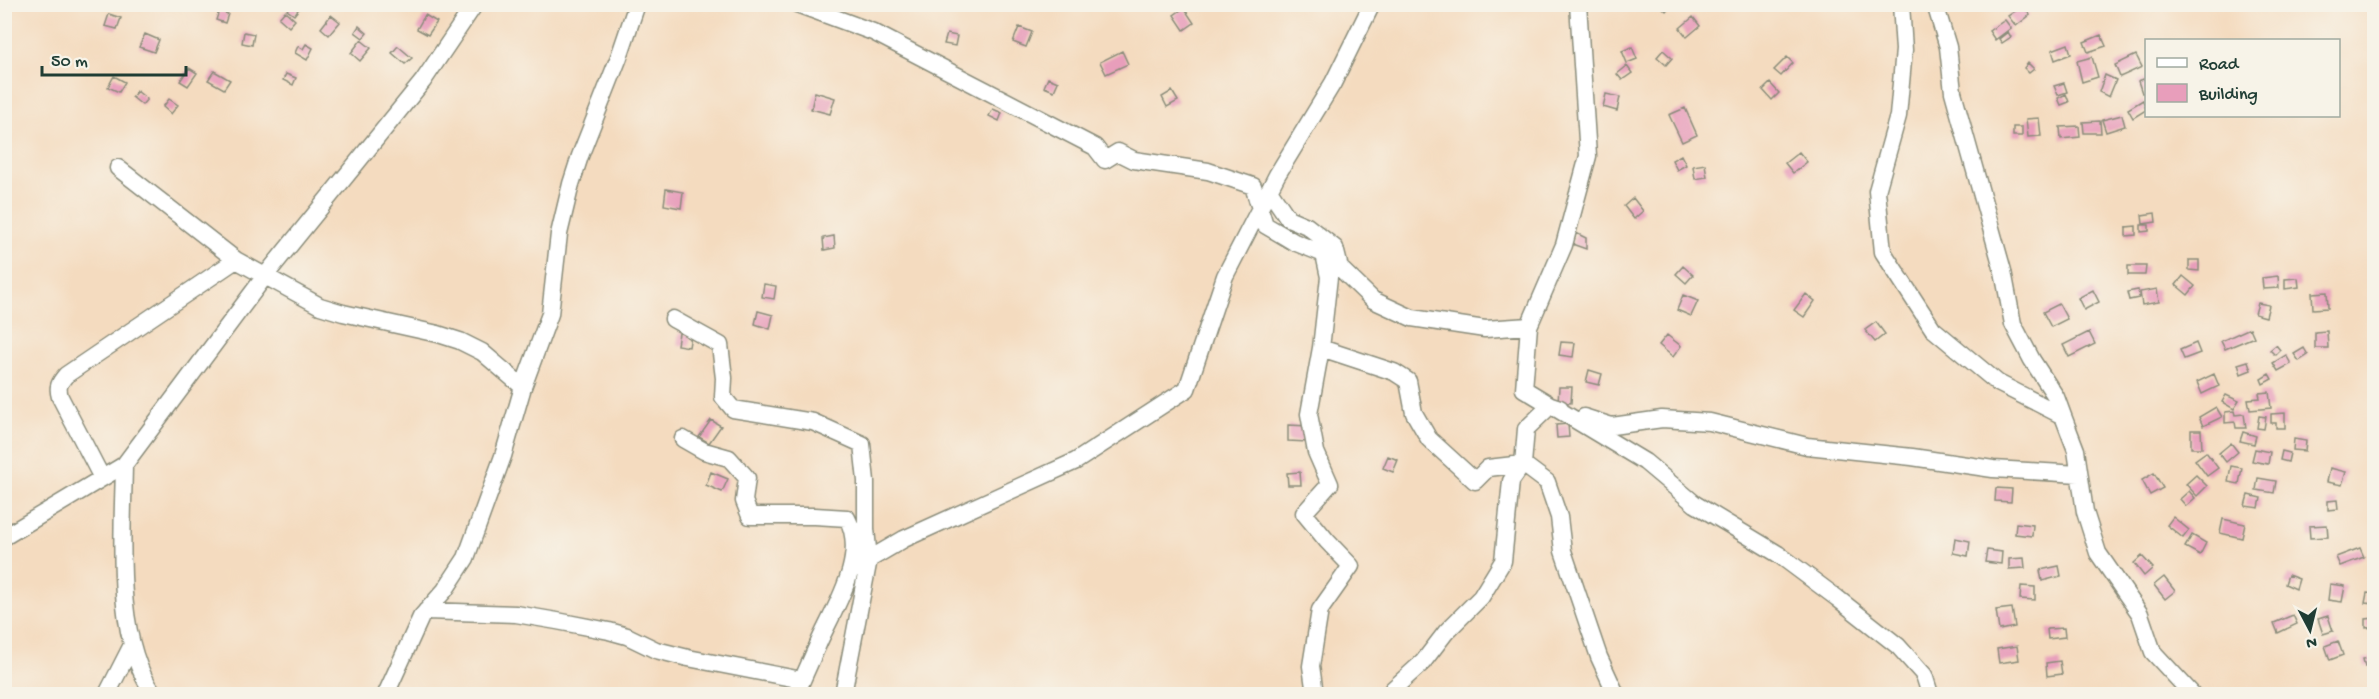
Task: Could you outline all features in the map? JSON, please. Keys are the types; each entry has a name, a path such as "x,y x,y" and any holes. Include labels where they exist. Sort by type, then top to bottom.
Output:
{"street":[{"path":"4,537 124,465 265,276 423,81 475,4"},
{"path":"386,694 421,617 450,582 466,558 550,314 559,234 571,184 620,57 637,4"},
{"path":"797,4 873,32 1095,147 1105,160 1118,152 1134,160 1208,171 1253,186 1261,205 1265,225 1294,242 1324,254 1329,277 1321,348 1309,414 1316,452 1330,484 1304,513 1351,566 1320,610 1311,666 1315,694"},
{"path":"851,570 904,539 1076,461 1187,389 1226,276 1269,190 1333,83 1372,4"},
{"path":"1578,4 1588,156 1564,245 1529,326 1524,389 1645,462 1695,504 1778,554 1837,598 1898,646 1924,675 1930,694"},
{"path":"1901,4 1904,50 1898,116 1877,191 1883,252 1933,329 1998,383 2064,416"},
{"path":"1935,4 1948,47 1953,92 2003,271 2013,324 2064,416 2076,450 2085,512 2098,554 2140,614 2153,652 2192,694"},
{"path":"118,168 236,260 265,276 327,308 460,341 482,352 523,387"},
{"path":"1269,190 1288,218 1307,226 1335,248 1340,268 1373,300 1412,318 1485,329 1529,326"},
{"path":"102,478 60,397 59,382 236,260"},
{"path":"673,320 720,345 724,378 723,397 733,409 813,422 862,444 869,559 843,694"},
{"path":"1321,348 1394,372 1408,381 1414,413 1429,439 1474,481 1488,468 1523,464 1547,482 1559,517 1563,551 1599,657 1616,694"},
{"path":"1390,694 1423,662 1446,632 1481,597 1495,576 1503,561 1511,481 1523,464 1526,429 1551,405"},
{"path":"1551,405 1611,426 1662,419 1710,422 1807,446 1912,457 1993,470 2079,474"},
{"path":"426,611 516,614 609,631 627,636 656,650 799,687 851,570 854,546 853,529 847,518 750,516 744,501 747,478 729,458 704,451 683,439"},
{"path":"124,465 123,580 127,622 132,645 154,694"},
{"path":"107,694 132,645"}],"building":[{"path":"291,4 301,6 294,15 287,10"},
{"path":"1659,4 1672,4 1666,11"},
{"path":"2023,6 2030,15 2016,26 2008,16"},
{"path":"1184,8 1194,23 1184,30 1174,15"},
{"path":"219,11 228,14 225,23 216,20"},
{"path":"285,11 295,20 289,27 279,18"},
{"path":"109,14 121,18 117,29 105,26"},
{"path":"331,15 340,22 329,35 321,28"},
{"path":"425,15 437,22 428,35 417,29"},
{"path":"1693,17 1700,26 1687,37 1680,28"},
{"path":"2005,20 2011,28 1995,40 1989,31"},
{"path":"359,26 367,33 363,38 355,32"},
{"path":"1019,27 1032,32 1026,47 1013,42"},
{"path":"244,32 254,34 252,45 242,43"},
{"path":"2008,32 2011,37 2002,43 1999,39"},
{"path":"145,34 159,40 154,52 139,47"},
{"path":"947,34 957,36 955,46 944,44"},
{"path":"2101,35 2106,46 2088,52 2084,42"},
{"path":"361,40 371,48 360,61 351,53"},
{"path":"306,44 313,48 307,60 295,53 298,46 303,49"},
{"path":"2068,44 2071,54 2055,60 2052,50"},
{"path":"398,46 412,58 405,64 392,53"},
{"path":"1632,47 1637,59 1627,63 1622,51"},
{"path":"1663,50 1672,58 1666,65 1657,57"},
{"path":"1122,51 1128,64 1106,74 1100,62"},
{"path":"2136,55 2142,67 2120,77 2115,65"},
{"path":"1787,57 1793,63 1781,76 1774,70"},
{"path":"2092,57 2098,77 2082,82 2077,61"},
{"path":"2028,63 2034,69 2029,73 2024,68"},
{"path":"1627,66 1632,73 1622,80 1617,74"},
{"path":"189,68 197,73 188,86 180,81"},
{"path":"214,71 230,80 224,89 208,80"},
{"path":"286,74 296,78 293,85 283,80"},
{"path":"2105,75 2116,80 2109,97 2099,92"},
{"path":"114,76 125,82 119,92 108,87"},
{"path":"1048,78 1058,82 1054,91 1044,87"},
{"path":"2145,78 2145,92 2142,93 2138,81"},
{"path":"1770,83 1779,93 1772,100 1763,90"},
{"path":"2064,83 2067,92 2058,95 2054,86"},
{"path":"137,91 147,99 142,105 132,97"},
{"path":"1172,91 1178,101 1167,107 1162,97"},
{"path":"815,92 835,98 830,114 811,109"},
{"path":"1606,94 1620,97 1617,111 1603,107"},
{"path":"2066,94 2069,102 2061,105 2058,98"},
{"path":"169,99 178,105 171,114 163,107"},
{"path":"2143,100 2145,111 2133,118 2128,109"},
{"path":"1685,108 1697,135 1682,142 1669,115"},
{"path":"993,109 1002,113 999,121 989,116"},
{"path":"2122,115 2125,126 2106,132 2102,120"},
{"path":"2039,118 2041,136 2028,137 2026,119"},
{"path":"2100,121 2101,133 2084,133 2083,122"},
{"path":"2079,126 2080,137 2061,139 2060,127"},
{"path":"2013,127 2022,127 2022,136 2013,136"},
{"path":"1799,152 1807,162 1793,173 1785,163"},
{"path":"1681,155 1686,165 1677,170 1672,160"},
{"path":"1705,164 1707,177 1695,179 1693,166"},
{"path":"666,189 683,192 681,208 664,205"},
{"path":"1633,198 1643,211 1634,219 1624,206"},
{"path":"2155,213 2156,222 2143,224 2142,215"},
{"path":"2141,225 2149,225 2149,231 2141,232"},
{"path":"2136,226 2136,235 2126,236 2126,227"},
{"path":"1576,233 1586,238 1586,249 1572,244"},
{"path":"834,236 835,248 824,250 823,238"},
{"path":"2189,260 2199,260 2199,271 2189,270"},
{"path":"1683,266 1693,275 1686,283 1676,274"},
{"path":"2128,266 2146,266 2145,275 2128,275"},
{"path":"2183,276 2195,286 2188,295 2176,285"},
{"path":"2278,276 2279,288 2263,289 2262,278"},
{"path":"2298,278 2299,287 2285,289 2285,279"},
{"path":"764,284 776,286 774,299 762,297"},
{"path":"2157,289 2159,302 2142,305 2140,292"},
{"path":"2093,290 2099,302 2084,310 2078,298"},
{"path":"2138,290 2139,298 2129,300 2127,292"},
{"path":"2327,292 2328,308 2313,309 2312,293"},
{"path":"1806,294 1815,301 1804,317 1794,310"},
{"path":"1683,295 1698,301 1691,316 1677,310"},
{"path":"2258,303 2269,305 2266,317 2255,314"},
{"path":"2059,304 2067,319 2051,327 2043,312"},
{"path":"758,311 773,315 770,329 755,324"},
{"path":"1876,322 1885,334 1875,342 1865,330"},
{"path":"2250,328 2254,337 2225,349 2221,341"},
{"path":"2327,331 2328,348 2315,348 2315,332"},
{"path":"2089,332 2095,344 2069,357 2063,345"},
{"path":"679,333 691,335 689,347 677,345"},
{"path":"1667,335 1681,346 1673,357 1659,345"},
{"path":"1561,342 1575,343 1573,357 1559,355"},
{"path":"2196,343 2200,353 2184,359 2180,350"},
{"path":"2276,345 2280,350 2275,355 2270,350"},
{"path":"2304,348 2308,355 2299,361 2294,354"},
{"path":"2286,355 2291,364 2278,371 2273,363"},
{"path":"2248,361 2251,370 2241,374 2238,364"},
{"path":"1589,370 1602,374 1599,385 1586,382"},
{"path":"2214,374 2219,386 2202,394 2197,382"},
{"path":"2269,374 2272,379 2263,384 2261,379"},
{"path":"1559,387 1572,387 1571,403 1558,402"},
{"path":"2269,392 2271,408 2250,410 2248,399 2260,398 2259,393"},
{"path":"2226,395 2239,401 2234,409 2222,402"},
{"path":"2216,407 2222,417 2203,426 2199,417"},
{"path":"2234,411 2235,415 2244,414 2246,428 2236,428 2235,422 2225,423 2225,412"},
{"path":"2285,413 2285,428 2276,428 2276,423 2271,423 2271,414"},
{"path":"2259,416 2266,417 2264,429 2257,428"},
{"path":"711,420 721,426 709,443 699,437"},
{"path":"1568,424 1569,437 1557,438 1556,425"},
{"path":"1288,425 1309,426 1308,442 1288,441"},
{"path":"2191,430 2201,430 2202,448 2191,448"},
{"path":"2243,432 2256,436 2254,444 2240,441"},
{"path":"2294,439 2306,441 2305,451 2293,450"},
{"path":"2231,443 2238,452 2226,462 2219,453"},
{"path":"2255,449 2270,452 2268,464 2252,461"},
{"path":"2282,451 2290,453 2288,462 2280,460"},
{"path":"2206,452 2218,468 2207,476 2195,460"},
{"path":"1388,456 1398,460 1393,472 1383,468"},
{"path":"2231,466 2242,468 2239,484 2228,482"},
{"path":"2330,468 2346,472 2342,485 2327,482"},
{"path":"711,472 728,479 722,492 706,485"},
{"path":"1300,472 1301,485 1288,485 1287,473"},
{"path":"2154,473 2163,488 2150,495 2142,480"},
{"path":"2196,475 2207,486 2197,496 2186,484"},
{"path":"2258,478 2276,481 2274,493 2256,490"},
{"path":"1996,488 2012,489 2011,502 1995,501"},
{"path":"2189,491 2195,498 2186,506 2180,499"},
{"path":"2248,495 2261,498 2259,508 2245,506"},
{"path":"2337,500 2338,509 2328,510 2328,501"},
{"path":"2173,517 2189,530 2183,538 2167,525"},
{"path":"2223,519 2245,524 2242,538 2220,533"},
{"path":"2016,523 2033,525 2032,536 2015,534"},
{"path":"2327,525 2328,537 2310,538 2309,526"},
{"path":"2192,535 2206,543 2200,555 2185,547"},
{"path":"1955,538 1970,541 1968,556 1953,553"},
{"path":"2360,548 2364,557 2340,566 2336,557"},
{"path":"1987,550 2002,552 2001,564 1985,562"},
{"path":"2142,556 2153,568 2144,576 2134,563"},
{"path":"2024,558 2025,568 2009,569 2009,559"},
{"path":"2059,566 2061,576 2042,581 2040,570"},
{"path":"2288,575 2299,579 2296,589 2285,584"},
{"path":"2164,577 2175,591 2165,599 2154,585"},
{"path":"2330,584 2345,586 2342,602 2328,600"},
{"path":"2021,586 2035,587 2035,600 2020,599"},
{"path":"2367,593 2374,594 2374,604 2365,603"},
{"path":"2012,608 2015,627 1999,630 1996,610"},
{"path":"2293,615 2297,624 2278,633 2274,623"},
{"path":"2328,616 2333,631 2323,634 2318,619"},
{"path":"2374,618 2374,627 2366,628 2366,619"},
{"path":"2064,628 2065,637 2048,639 2047,629"},
{"path":"2338,641 2343,655 2330,660 2325,646"},
{"path":"2017,646 2019,660 1999,663 1997,649"},
{"path":"2374,657 2374,665 2365,667 2363,659"},
{"path":"2060,661 2062,674 2047,676 2046,663"}]}
